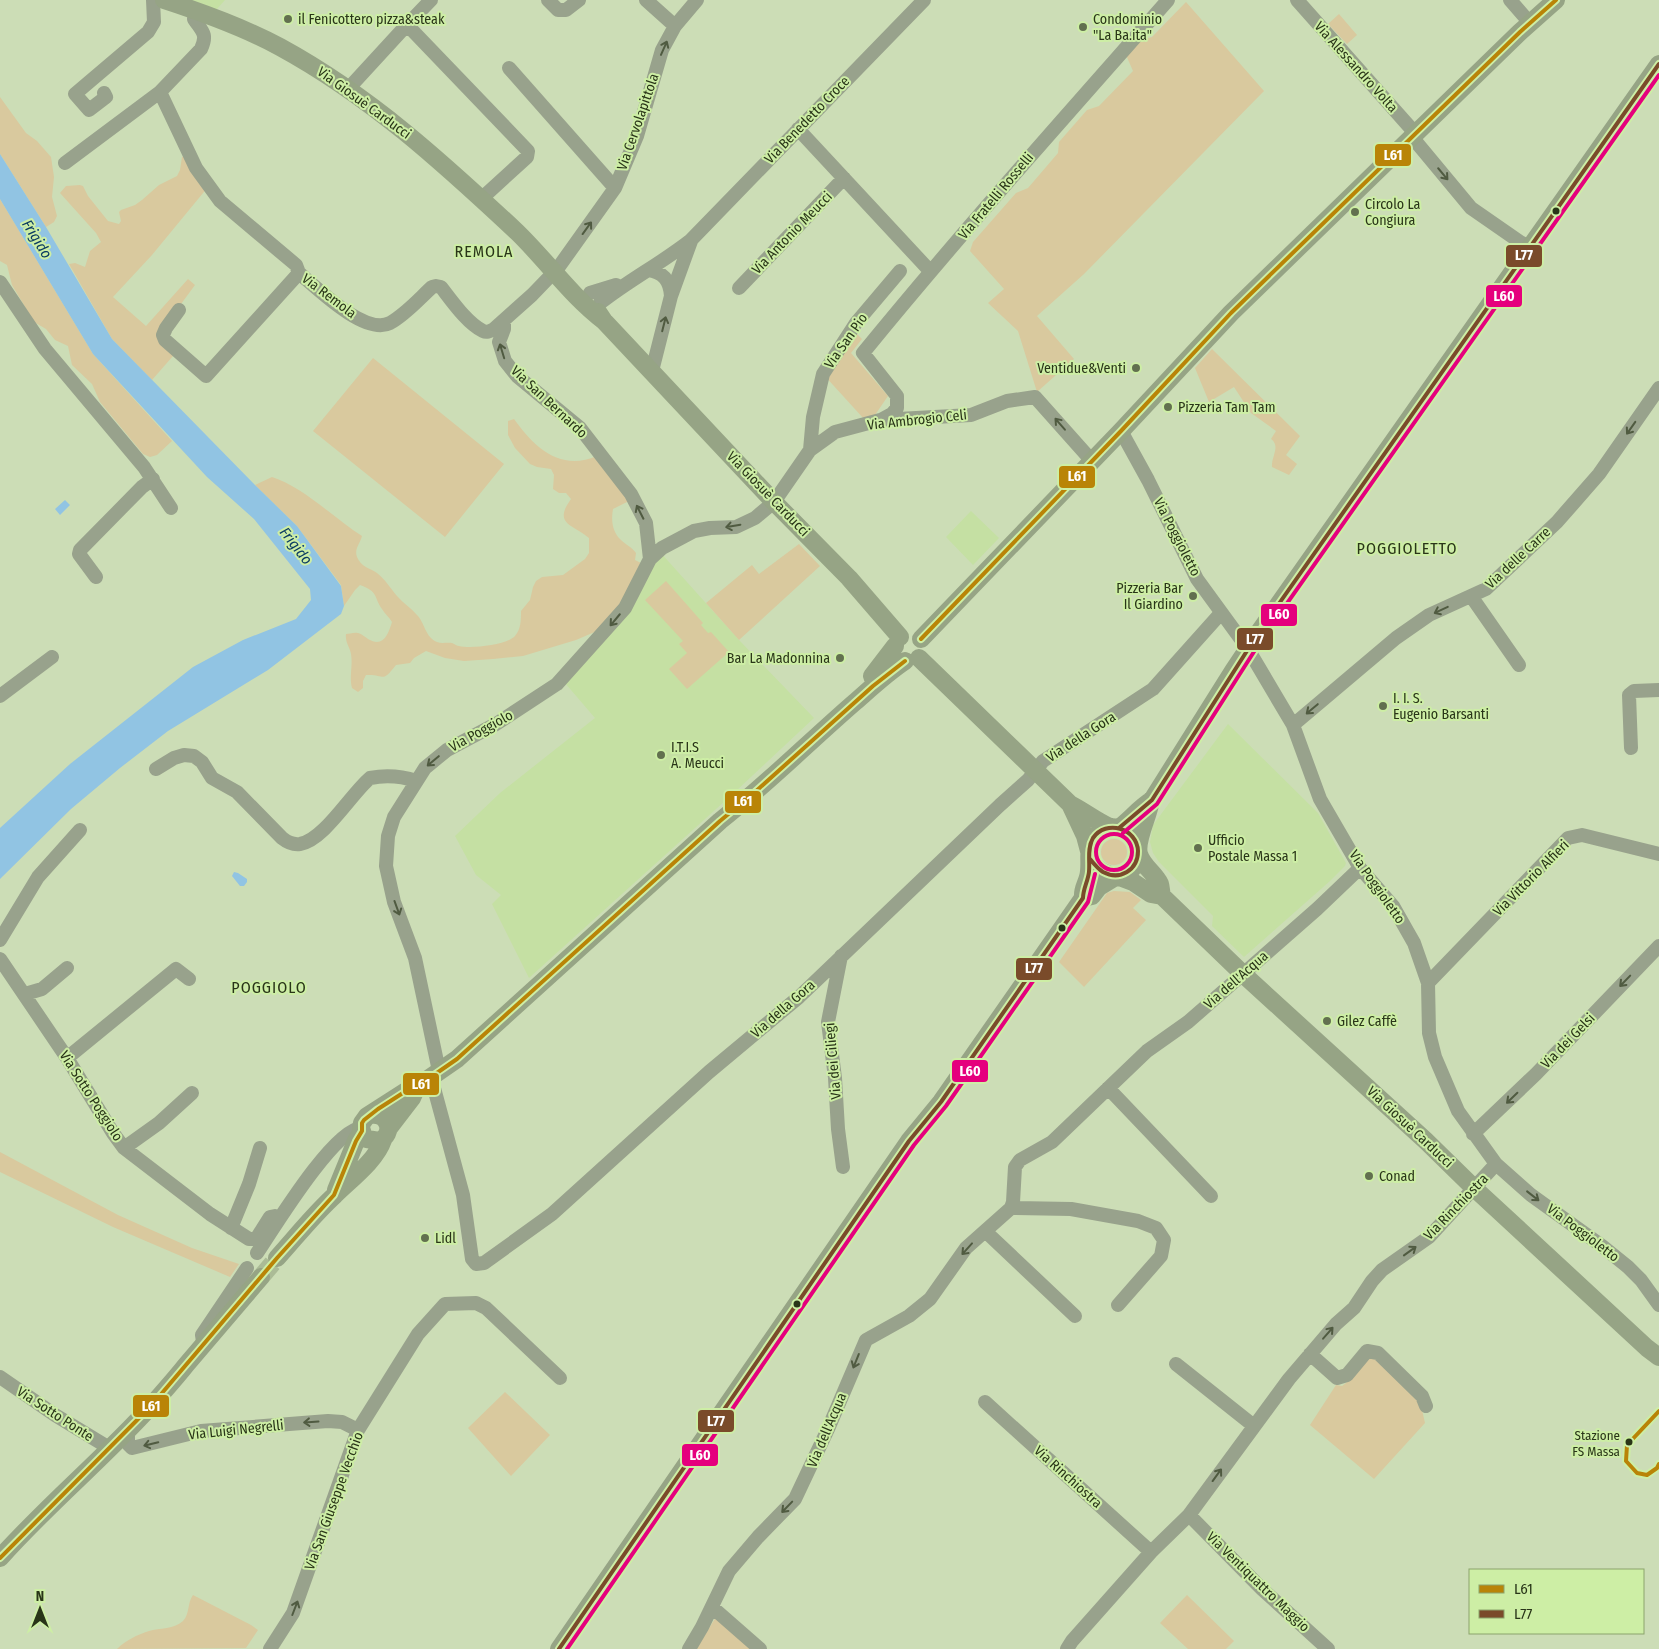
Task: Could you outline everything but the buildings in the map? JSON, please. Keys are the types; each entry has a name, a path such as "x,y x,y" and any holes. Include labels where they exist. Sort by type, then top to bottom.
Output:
{"main road":[{"name":"Via Giosuè Carducci","path":"164,0 233,24 278,46 348,89 420,144 556,270 581,289 590,293"},
{"path":"921,639 1121,431 1231,312 1413,135 1556,0"},
{"path":"1070,804 1085,836 1094,867 1100,873 1108,876 1125,874 1132,868 1136,861 1142,830 1150,811 1152,800 1248,649 1659,64"},
{"name":"Via Giosuè Carducci","path":"556,270 589,310 601,316 634,352 654,364 774,502 849,578 898,641"},
{"path":"386,1134 371,1141 364,1137 365,1125 394,1098 457,1059 817,734 868,690 912,659 924,647 921,639 909,633 898,641 864,686 741,797 720,821"},
{"path":"898,641 898,655 912,659 1070,804 1099,822 1127,831 1137,844 1138,853"},
{"path":"559,1649 909,1140 941,1102 1083,898 1082,890 1088,877 1091,842 1095,835 1102,830 1115,828 1135,815 1144,805 1152,800"},
{"name":"Via Giosuè Carducci","path":"1138,853 1143,863 1160,884 1162,896"},
{"name":"Via Giosuè Carducci","path":"1117,876 1133,882 1151,894 1162,896 1243,974 1426,1141 1647,1348 1659,1357"},
{"path":"1083,898 1092,896 1099,887 1117,876"},
{"path":"277,1258 334,1195 356,1164 377,1151 386,1134 429,1078"},
{"path":"356,1164 358,1137 365,1125 376,1114 383,1117 386,1134"},
{"path":"0,1558 27,1528 128,1431 203,1346 254,1273"}],"street":[{"path":"104,93 106,97 89,110 75,94 148,32 154,22 153,0"},
{"path":"348,89 431,0"},
{"path":"548,0 555,8 566,10 579,0"},
{"path":"646,0 675,26"},
{"name":"Via Cervolapittola","path":"556,270 615,188 637,136 662,50 675,26 697,0"},
{"name":"Via Benedetto Croce","path":"590,293 633,278 666,259 691,240 924,0"},
{"name":"Via Fratelli Rosselli","path":"916,418 907,410 903,402 863,353 930,271 949,252 1048,135 1168,0"},
{"name":"Via Alessandro Volta","path":"1297,0 1413,135 1471,208 1530,247"},
{"path":"1510,0 1530,23"},
{"path":"65,163 160,92 201,49 205,40 204,34 194,19 195,11"},
{"path":"404,28 411,29 528,151 527,157 481,199"},
{"path":"509,68 615,188"},
{"path":"160,92 196,168 220,201 296,265 298,273"},
{"path":"798,129 930,271"},
{"name":"Via Antonio Meucci","path":"739,288 844,178"},
{"name":"Via Benedetto Croce","path":"654,364 672,296 691,240"},
{"name":"Via Remola","path":"180,310 163,335 165,340 206,376 298,273 348,312 359,319 376,325 389,324 432,287 441,287 465,316 482,331 488,332 504,320 556,270"},
{"path":"648,270 658,272 665,277 670,286 672,296"},
{"name":"Via San Pio","path":"810,450 813,417 823,374 856,323 900,271"},
{"name":"Via Benedetto Croce","path":"601,316 600,303 633,278"},
{"path":"0,282 45,349 153,479 171,508"},
{"name":"Via San Bernardo","path":"504,320 504,329 499,342 505,360 517,376 580,428 631,494 646,523 650,559"},
{"name":"Via delle Carre","path":"1293,725 1396,638 1429,615 1486,589 1557,522 1599,474 1659,388"},
{"path":"880,420 892,414 897,408 897,396"},
{"name":"Via Ambrogio Celi","path":"774,502 810,450 835,432 880,420 971,415 1007,400 1036,397 1092,461"},
{"name":"Via Poggioletto","path":"1121,431 1148,480 1197,579 1248,649 1293,725 1320,799 1360,868 1393,906 1414,943 1428,983 1429,1033 1435,1057 1458,1111 1496,1164 1531,1195 1615,1256 1641,1280 1659,1305"},
{"path":"96,577 79,554 80,550 142,487 153,479"},
{"name":"Via Poggiolo","path":"429,1078 415,958 394,902 386,866 388,836 394,817 425,768 447,750 496,724 557,684 625,608 650,559 662,548 679,538 703,528 736,527 755,518 774,502"},
{"name":"Via delle Carre","path":"1471,596 1519,664"},
{"name":"Via della Gora","path":"429,1078 463,1195 472,1259 476,1264 484,1263 552,1214 709,1072 799,998 1028,780 1043,761 1153,689 1221,613"},
{"path":"0,696 52,657"},
{"path":"1631,748 1629,695 1634,691 1659,690"},
{"path":"156,769 174,758 184,755 194,756 202,762 212,778 236,792 290,844 300,844 315,837 370,778 395,776 416,781"},
{"path":"0,940 38,877 80,830"},
{"name":"Via Vittorio Alfieri","path":"1428,983 1568,838 1582,835 1659,854"},
{"name":"Via dell'Acqua","path":"689,1649 702,1627 729,1571 758,1537 795,1499 828,1429 866,1340 909,1316 930,1299 966,1248 1012,1205 1016,1167 1020,1160 1052,1142 1147,1051 1188,1022 1317,909 1360,868"},
{"name":"Via dei Gelsi","path":"1474,1134 1536,1074 1659,946"},
{"name":"Via dei Ciliegi","path":"841,956 828,1022 843,1167"},
{"name":"Via Sotto Poggiolo","path":"0,959 67,1058 113,1134 124,1148 188,1198 249,1239 254,1239 258,1236 270,1217 280,1218"},
{"path":"25,994 42,990 67,968"},
{"path":"67,1058 176,968 189,980"},
{"path":"1108,1088 1211,1196"},
{"path":"124,1148 159,1123 192,1093"},
{"name":"Via Sotto Poggiolo","path":"257,1253 316,1167 337,1143 352,1131 365,1125"},
{"path":"231,1228 260,1148"},
{"path":"316,1167 333,1160 356,1164"},
{"name":"Via Rinchiostra","path":"1067,1649 1151,1552 1188,1515 1289,1378 1336,1324 1354,1308 1372,1280 1382,1270 1428,1237 1496,1164"},
{"path":"1012,1205 1070,1209 1138,1221 1156,1228 1164,1240 1161,1256 1118,1305"},
{"path":"985,1231 1075,1316"},
{"name":"Via San Giuseppe Vecchio","path":"270,1649 293,1614 358,1430 418,1334 444,1304 476,1303 486,1308 560,1378"},
{"path":"1310,1354 1337,1378 1347,1375 1367,1351 1378,1353 1422,1396 1426,1406"},
{"path":"1176,1364 1254,1426"},
{"name":"Via Sotto Ponte","path":"0,1377 55,1415 111,1449"},
{"name":"Via Rinchiostra","path":"986,1402 1151,1552"},
{"name":"Via Luigi Negrelli","path":"128,1431 128,1444 132,1448 201,1431 225,1429 328,1421 342,1422 358,1430"},
{"name":"Via Ventiquattro Maggio","path":"1188,1515 1262,1588 1328,1649"},
{"path":"712,1606 760,1649"}],"shaded area":[{"path":"188,0 225,0 216,10"},
{"path":"1186,2 1264,91 1084,274 1037,316 1074,359 1037,392 1018,331 988,303 1004,289 970,251 973,242 1016,193 1028,188 1058,153 1059,142 1087,110 1099,106 1133,71 1126,55 1141,40 1152,37"},
{"path":"1339,14 1357,35 1347,44 1328,24"},
{"path":"0,97 26,133 37,141 51,157 54,177 52,197 57,216 54,222 46,227 0,154"},
{"path":"187,155 208,187 152,255 113,297 146,326 188,279 195,285 159,334 173,356 152,380 112,339 69,264 75,263 85,267 90,251 101,242 96,233 60,193 66,186 83,186 88,196 108,221 119,224 121,221 119,212 135,205 159,185 177,176 182,157"},
{"path":"0,199 93,354 172,441 157,455 150,457 143,454 100,402 92,384 72,365 68,346 55,340 46,329 34,322 12,285 7,265 0,261"},
{"path":"852,329 862,339 851,353 888,396 875,415 864,419 823,374"},
{"path":"1212,349 1300,436 1286,455 1297,464 1289,475 1272,467 1275,445 1271,439 1276,431 1251,413 1234,387 1209,402 1195,368"},
{"path":"373,358 504,464 445,537 313,431"},
{"path":"514,419 539,447 560,459 571,461 584,460 597,456 631,500 613,509 612,517 616,533 636,553 635,560 643,564 625,601 597,631 576,640 523,656 493,659 464,661 445,658 426,651 414,658 410,663 396,665 383,677 366,675 363,681 363,688 358,692 352,688 351,654 346,634 358,633 378,642 387,635 392,622 379,605 373,592 360,585 344,606 341,585 297,526 255,485 272,477 283,481 307,495 362,536 356,551 359,560 363,565 383,578 399,599 415,612 433,640 439,643 452,643 465,647 480,647 505,642 517,633 521,611 530,600 536,581 542,577 563,575 585,559 589,553 589,538 564,519 566,507 571,499 566,493 559,493 553,489 554,475 551,469 530,464 515,448 508,435 508,421"},
{"path":"971,511 999,538 973,565 946,537"},
{"path":"799,544 820,566 739,640 706,603 752,565 759,574"},
{"name":"I.T.I.S A. Meucci","path":"660,552 739,640 814,718 529,978 492,904 501,895 476,875 455,836 500,793 595,718 565,683"},
{"path":"666,581 703,623 701,625 708,633 711,632 729,652 687,689 669,669 687,653 679,644 683,641 645,600"},
{"path":"1228,724 1318,813 1346,863 1330,881 1244,957 1212,926 1213,916 1159,862 1153,853 1150,842 1153,825"},
{"path":"1114,839 1123,843 1127,852 1123,861 1114,865 1105,861 1101,852 1105,843"},
{"path":"1114,891 1130,892 1141,900 1133,908 1146,920 1084,987 1059,962 1107,893"},
{"path":"0,1152 118,1215 192,1248 239,1264 230,1277 113,1227 0,1172"},
{"path":"1372,1355 1420,1401 1425,1423 1374,1479 1310,1425 1336,1385 1342,1386 1346,1383"},
{"path":"505,1392 550,1435 511,1476 468,1428"},
{"path":"193,1595 258,1630 246,1648 117,1649 128,1640 140,1634 180,1624 187,1615"},
{"path":"1187,1595 1234,1641 1226,1649 1188,1649 1160,1623"},
{"path":"716,1617 754,1649 696,1649"}],"water":[{"name":"Frigido","path":"0,154 46,227 112,339 297,526 341,586 344,606 341,614 268,670 168,731 120,768 71,809 0,879 0,828 70,764 193,667 243,640 296,619 311,600 310,589 254,519 207,477 93,354 0,199"},
{"path":"65,500 70,505 60,515 55,509"},
{"path":"234,872 247,879 244,886 240,886 232,876"}],"tunnel":[{"path":"261,1277 277,1258"}],"transit line":[{"name":"L61","path":"921,639 1121,431 1231,313 1520,32 1556,0"},
{"name":"L77","path":"1119,828 1152,800 1259,632 1659,64"},
{"name":"L60","path":"1123,833 1157,804 1264,636 1659,75"},
{"name":"L61","path":"0,1558 151,1406 277,1258 334,1195 362,1131 364,1120 378,1109 406,1091 418,1086 457,1059 720,821 873,686 905,661"},
{"name":"L77","path":"559,1649 909,1141 941,1102 1083,898 1088,879 1090,846 1093,838 1099,832 1113,828 1127,832 1136,843 1138,851 1135,864 1122,874 1116,875 1103,872 1090,859"},
{"name":"L60","path":"1114,834 1127,839 1132,852 1127,865 1114,870 1101,865 1096,852 1101,839 1114,834"},
{"name":"L60","path":"567,1649 914,1145 946,1106 1088,902 1095,874"},
{"name":"L61","path":"1659,1411 1627,1445 1626,1461 1637,1473 1647,1475 1657,1468 1659,1464"}],"place":[{"name":"il Fenicottero pizza&steak","path":"288,19"},
{"name":"Condominio \"La Ba.ita\"","path":"1083,27"},
{"name":"Circolo La Congiura","path":"1355,212"},
{"name":"Ventidue&Venti","path":"1136,368"},
{"name":"Pizzeria Tam Tam","path":"1168,407"},
{"name":"Pizzeria Bar Il Giardino","path":"1193,596"},
{"name":"Bar La Madonnina","path":"840,658"},
{"name":"I. I. S. Eugenio Barsanti","path":"1383,706"},
{"name":"I.T.I.S A. Meucci","path":"661,755"},
{"name":"Ufficio Postale Massa 1","path":"1198,848"},
{"name":"Gilez Caffè","path":"1327,1021"},
{"name":"Conad","path":"1369,1176"},
{"name":"Lidl","path":"425,1238"},
{"name":"Stazione FS Massa","path":"1629,1442"}],"district":[{"name":"REMOLA","path":"484,251"},
{"name":"POGGIOLETTO","path":"1407,548"},
{"name":"POGGIOLO","path":"269,987"}]}
